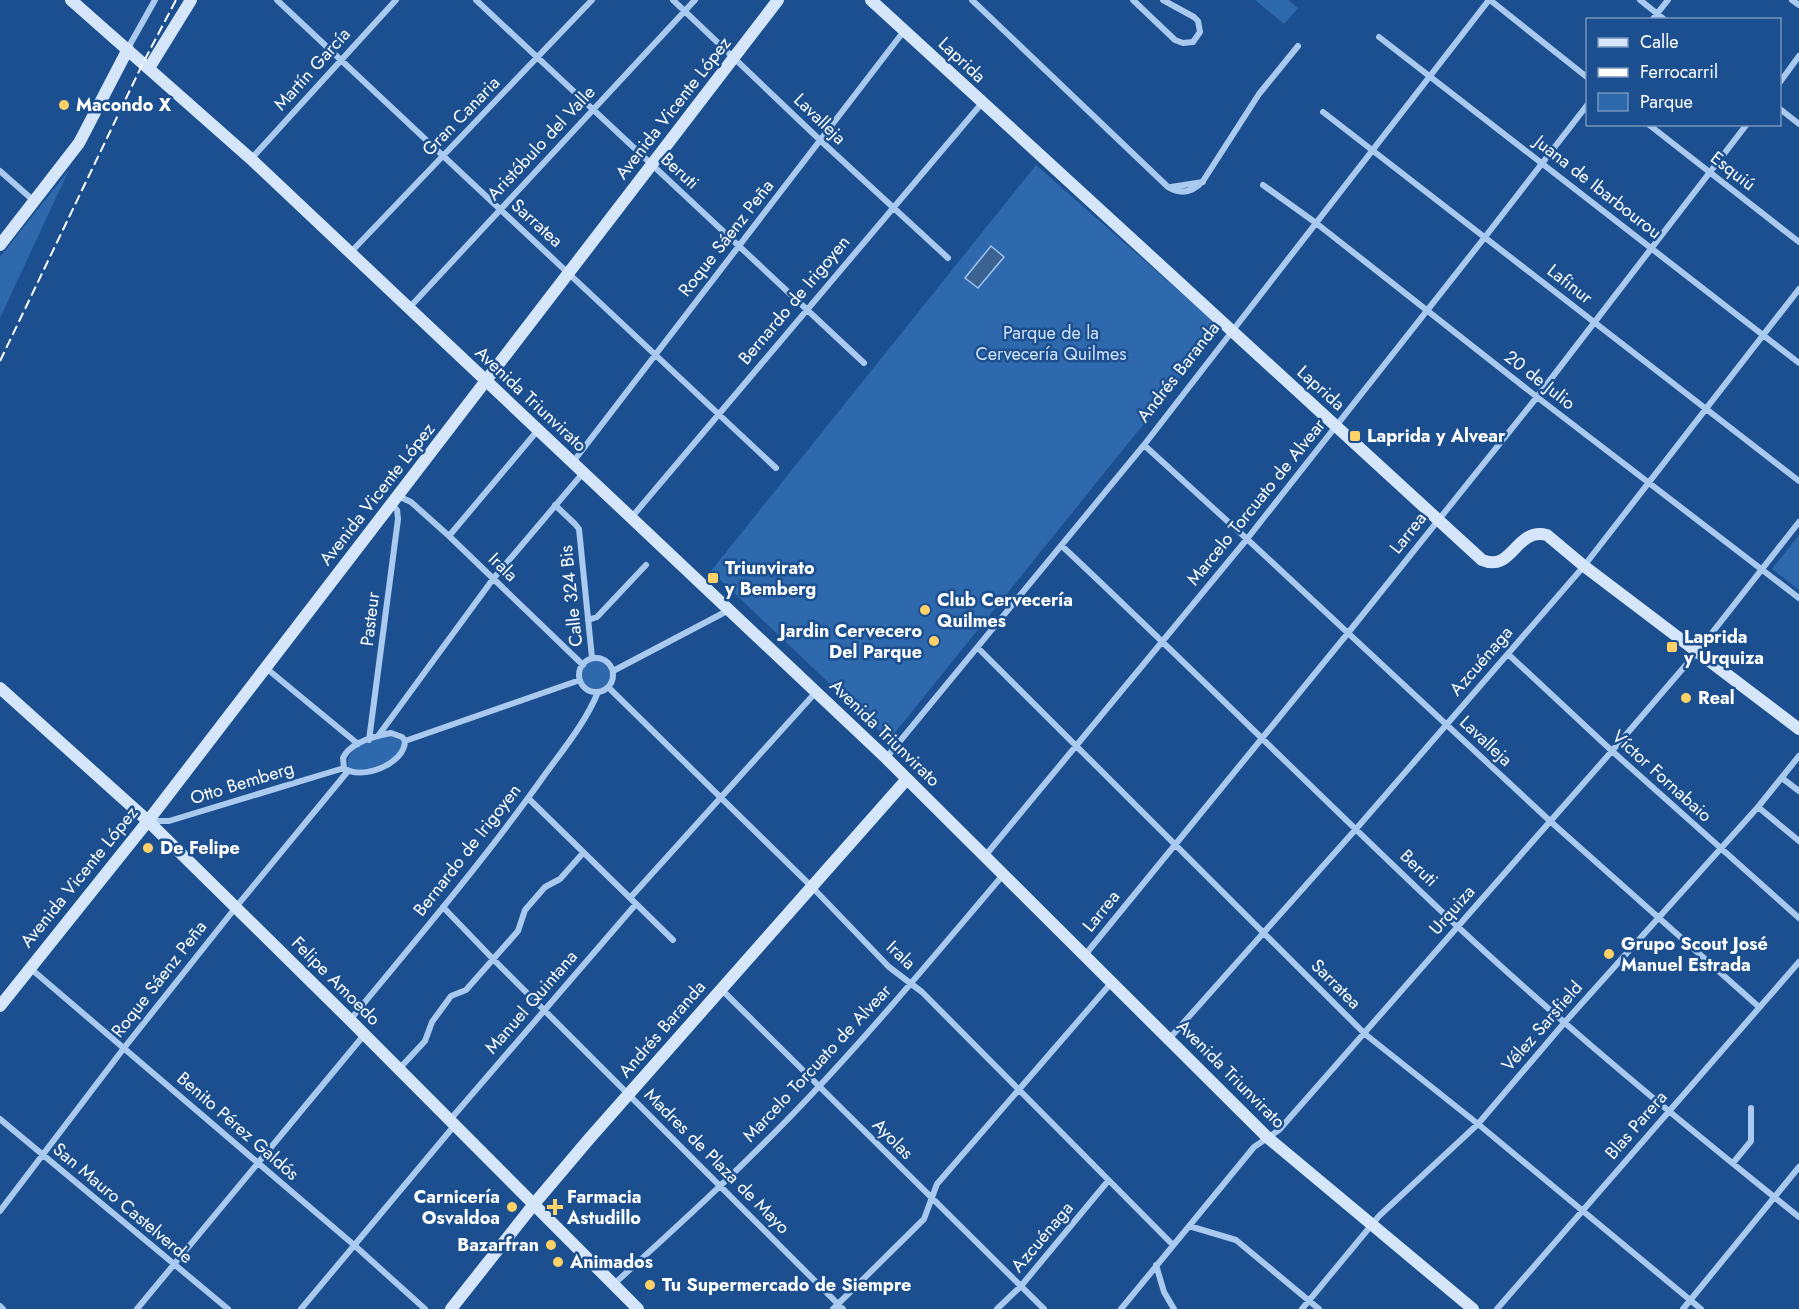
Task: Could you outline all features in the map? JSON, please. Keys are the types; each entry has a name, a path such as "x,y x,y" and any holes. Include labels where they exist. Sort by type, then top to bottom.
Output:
{"main road":[{"name":"Avenida Triunvirato","path":"71,0 251,159 351,252 886,758 1267,1137 1473,1309"},
{"path":"149,68 191,0"},
{"name":"Avenida Vicente López","path":"0,1006 148,821 778,0"},
{"name":"Laprida","path":"871,0 1482,560 1493,563 1504,559 1527,536 1547,535 1584,566 1799,729"},
{"path":"0,245 79,143 128,49"},
{"name":"Felipe Amoedo","path":"0,688 148,821 350,1020 636,1308"},
{"name":"Andrés Baranda","path":"451,1309 534,1204 907,779"}],"street":[{"path":"128,49 155,0"},
{"name":"Sarratea","path":"277,0 776,468"},
{"name":"Martín García","path":"251,159 396,0"},
{"name":"Beruti","path":"476,0 864,363"},
{"name":"Gran Canaria","path":"351,252 592,0"},
{"name":"Lavalleja","path":"673,0 892,208 948,258"},
{"name":"Aristóbulo del Valle","path":"409,308 695,0"},
{"path":"972,0 1168,187 1203,181 1259,94 1298,46"},
{"path":"1133,0 1178,42 1192,42 1200,32 1198,21 1163,0"},
{"path":"1490,0 1586,77"},
{"name":"Andrés Baranda","path":"886,758 1144,445 1490,0"},
{"path":"1640,0 1655,16 1668,0"},
{"path":"1792,0 1799,5"},
{"name":"Roque Sáenz Peña","path":"572,463 904,31"},
{"name":"Juana de Ibarbourou","path":"1379,37 1799,363"},
{"path":"1781,79 1799,56"},
{"name":"Bernardo de Irigoyen","path":"631,518 982,103"},
{"name":"Marcelo Torcuato de Alvear","path":"984,856 1247,538 1428,310 1586,105"},
{"path":"1781,110 1799,124"},
{"name":"Lafinur","path":"1323,112 1799,481"},
{"name":"Esquiú","path":"1651,126 1799,242"},
{"name":"Larrea","path":"1085,955 1537,397 1745,126"},
{"path":"0,171 34,201"},
{"name":"20 de Julio","path":"1263,185 1799,598"},
{"name":"Azcuénaga","path":"1169,1039 1356,829 1584,566 1799,289"},
{"path":"449,536 538,430"},
{"name":"Lavalleja","path":"1144,445 1550,821 1759,1007"},
{"path":"378,736 493,579 583,473"},
{"name":"Irala","path":"395,500 411,502 583,664"},
{"name":"Pasteur","path":"369,740 398,519 395,500"},
{"name":"Calle 324 Bis","path":"555,505 579,530 592,658"},
{"name":"Urquiza","path":"1121,1309 1254,1148 1279,1130 1612,751 1763,570 1799,522"},
{"name":"Beruti","path":"1062,546 1458,926 1565,1022 1799,1217"},
{"path":"588,620 597,616 646,565"},
{"path":"613,671 730,610"},
{"name":"Sarratea","path":"978,648 1365,1034 1478,1124 1701,1309"},
{"name":"Víctor Fornabaio","path":"1508,654 1612,751 1799,918"},
{"path":"592,658 603,659 613,671 608,687 598,692 587,689 580,680 579,674 583,664 592,658"},
{"path":"266,667 358,744 391,733 402,737 405,741 580,680"},
{"name":"Irala","path":"608,687 813,888 889,967 922,992 1173,1245"},
{"name":"Bernardo de Irigoyen","path":"350,1020 443,907 528,798 588,713 598,692"},
{"path":"630,898 816,692"},
{"name":"Otto Bemberg","path":"148,821 169,821 346,770 354,773 368,771 390,763 401,756 405,741"},
{"name":"Roque Sáenz Peña","path":"0,1211 124,1048 346,770 343,763 345,754 358,744"},
{"name":"Vélez Sarsfield","path":"1302,1309 1371,1225 1478,1124 1565,1022 1758,807 1799,756"},
{"path":"1782,778 1799,792"},
{"path":"528,798 673,940"},
{"path":"1758,807 1799,841"},
{"path":"399,1070 425,1041 432,1022 451,996 466,990 518,931 525,910 545,887 560,879 583,853"},
{"name":"Marcelo Torcuato de Alvear","path":"614,1284 720,1186 819,1086 1003,875"},
{"name":"Manuel Quintana","path":"301,1309 544,1010 636,904"},
{"name":"Madres de Plaza de Mayo","path":"443,907 720,1186 835,1306 843,1309"},
{"name":"Blas Parera","path":"1497,1309 1799,962"},
{"name":"Benito Pérez Galdós","path":"30,968 354,1245 425,1309"},
{"path":"835,1306 924,1219 937,1184 1112,982"},
{"name":"Ayolas","path":"721,989 1044,1309"},
{"path":"136,1309 364,1034"},
{"path":"1733,1163 1751,1141 1751,1107"},
{"name":"San Mauro Castelverde","path":"0,1119 228,1309"},
{"path":"1683,1309 1799,1167"},
{"name":"Azcuénaga","path":"997,1309 1021,1286 1108,1181"},
{"path":"1190,1226 1236,1240 1319,1309"},
{"path":"1156,1265 1164,1292 1173,1309"}],"green space":[{"path":"1255,0 1288,0 1298,8 1284,24"},
{"name":"Parque de la Cervecería Quilmes","path":"1036,165 1221,328 889,740 711,571"},
{"path":"69,170 0,318 0,257"},
{"path":"1799,535 1799,590 1772,569"},
{"path":"596,661 606,665 610,675 606,685 596,689 586,685 582,675 586,665"},
{"path":"391,736 403,742 398,753 392,758 380,765 367,768 348,767 348,760 356,749 369,742"}],"shaded area":[{"path":"991,246 1004,257 978,288 965,278"}],"railway":[{"path":"0,361 143,63 176,0"}],"place":[{"name":"Macondo X","path":"64,105"},
{"name":"Laprida y Alvear","path":"1355,436"},
{"name":"Triunvirato y Bemberg","path":"713,578"},
{"name":"Club Cervecería Quilmes","path":"925,610"},
{"name":"Jardin Cervecero Del Parque","path":"934,641"},
{"name":"Laprida y Urquiza","path":"1672,647"},
{"name":"Real","path":"1686,698"},
{"name":"De Felipe","path":"148,848"},
{"name":"Grupo Scout José Manuel Estrada","path":"1609,954"},
{"name":"Carnicería Osvaldoa","path":"512,1207"},
{"name":"Farmacia Astudillo","path":"555,1207"},
{"name":"Bazarfran","path":"551,1245"},
{"name":"Animados","path":"558,1262"},
{"name":"Tu Supermercado de Siempre","path":"650,1285"}]}
